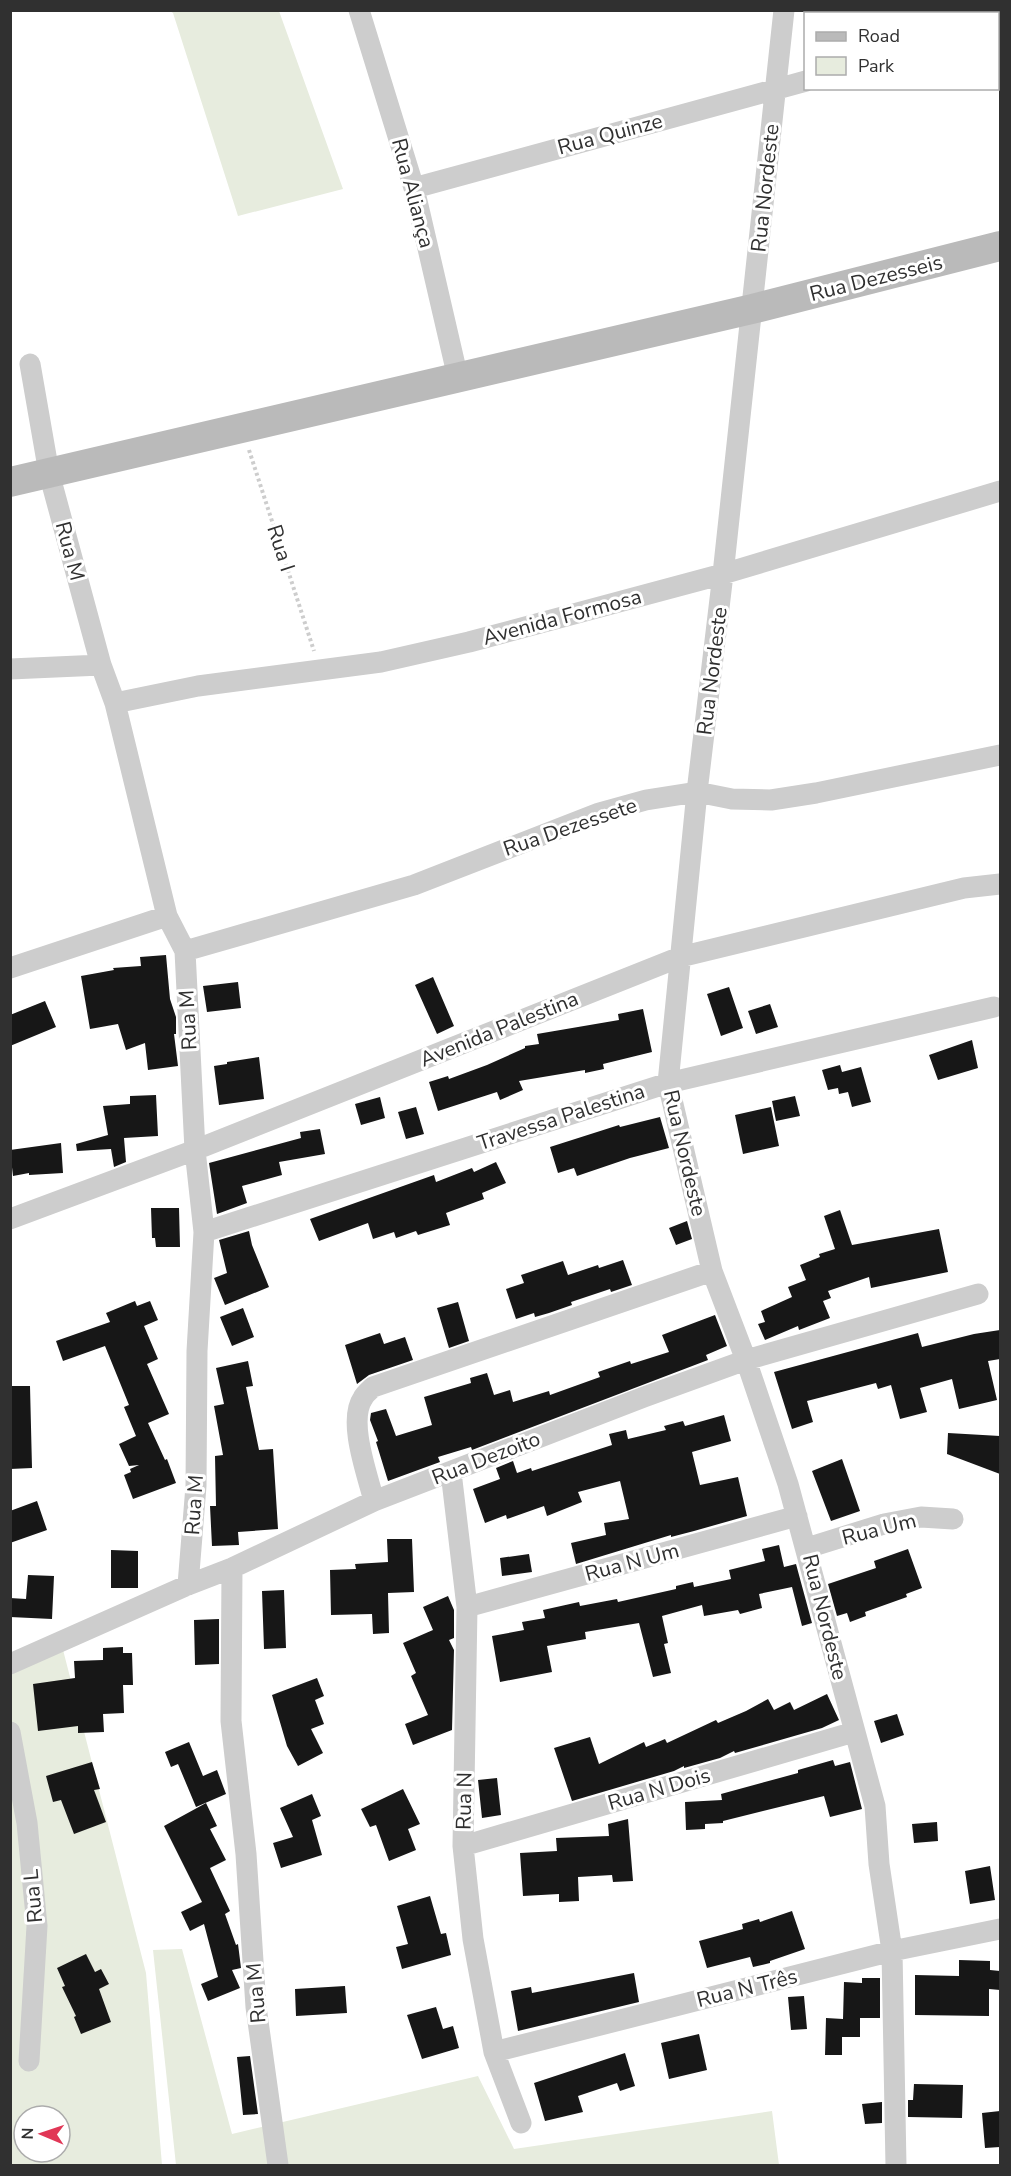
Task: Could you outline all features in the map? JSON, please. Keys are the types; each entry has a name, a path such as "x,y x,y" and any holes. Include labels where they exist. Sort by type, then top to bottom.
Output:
{"main road":[{"name":"Rua Dezesseis","path":"752,309 1000,246"},
{"path":"10,482 752,309"}],"street":[{"name":"Rua Aliança","path":"359,10 414,188 458,378"},
{"name":"Rua Nordeste","path":"784,10 697,792 668,1083 712,1272 746,1360 788,1484 875,1806 879,1864 892,1950 896,2166"},
{"name":"Rua Quinze","path":"414,188 804,81"},
{"name":"Rua M","path":"30,364 50,473 101,665 115,703 167,916 185,951 195,1150 204,1232 197,1351 196,1486 188,1585"},
{"name":"Avenida Formosa","path":"115,703 198,686 381,662 469,642 723,574 1000,491"},
{"path":"10,669 101,665"},
{"name":"Rua Dezessete","path":"185,951 414,885 599,813 646,800 697,792 732,800 771,800 816,793 1000,755"},
{"name":"Avenida Palestina","path":"10,1219 195,1150 680,957 964,888 1000,884"},
{"path":"10,968 167,916"},
{"name":"Travessa Palestina","path":"204,1232 668,1083 994,1007"},
{"path":"374,1501 358,1436 357,1416 362,1399 373,1387 712,1272"},
{"name":"Rua Dezoito","path":"10,1664 188,1585 232,1568 374,1501 644,1397 746,1360 978,1294"},
{"name":"Rua N","path":"451,1472 467,1607 463,1846 473,1939 494,2052 521,2123"},
{"name":"Rua N Um","path":"467,1607 797,1516"},
{"name":"Rua Um","path":"807,1548 884,1524 921,1517 953,1519"},
{"name":"Rua M","path":"232,1568 231,1721 246,1854 256,2007 278,2165"},
{"name":"Rua L","path":"10,1732 27,1823 37,1926 29,2061"},
{"name":"Rua N Dois","path":"463,1846 854,1732"},
{"name":"Rua N Três","path":"494,2052 892,1950 1000,1929"}],"path":[{"name":"Rua I","path":"242,428 320,669"}],"green space":[{"path":"170,11 279,11 343,189 238,216 173,13"},
{"path":"61,1642 146,1973 162,2165 11,2165 10,1664"},
{"path":"182,1949 232,2134 478,2076 514,2149 772,2111 779,2165 176,2165 153,1950"}],"building":[{"path":"166,955 170,999 176,1017 176,1034 174,1034 178,1066 148,1070 145,1043 126,1050 118,1024 90,1029 81,976 114,970 113,968 141,966 140,957"},
{"path":"433,977 454,1026 437,1034 415,985"},
{"path":"238,982 241,1008 207,1012 203,986"},
{"path":"729,987 743,1028 721,1036 707,994"},
{"path":"45,1001 56,1027 10,1046 10,1015"},
{"path":"770,1004 778,1027 756,1034 748,1011"},
{"path":"643,1009 652,1052 603,1064 604,1069 519,1081 523,1090 500,1100 497,1092 438,1111 429,1082 448,1076 449,1079 487,1065 525,1046 539,1044 537,1034 619,1020 618,1014"},
{"path":"972,1040 978,1068 938,1080 929,1055"},
{"path":"259,1057 264,1099 219,1105 214,1066"},
{"path":"840,1065 842,1072 861,1067 871,1102 852,1107 848,1092 839,1094 838,1088 828,1090 822,1070"},
{"path":"156,1095 158,1136 124,1138 126,1162 114,1167 111,1149 77,1151 76,1144 108,1135 103,1106 130,1104 130,1096"},
{"path":"795,1096 800,1116 776,1121 772,1101"},
{"path":"380,1097 385,1118 361,1125 355,1104"},
{"path":"416,1107 424,1134 406,1139 398,1112"},
{"path":"771,1107 779,1146 743,1154 735,1115"},
{"path":"660,1117 669,1148 577,1176 574,1168 558,1173 550,1147 619,1125 620,1127"},
{"path":"320,1129 325,1154 279,1162 282,1175 242,1186 247,1203 217,1214 209,1163 301,1138 300,1132"},
{"path":"61,1143 63,1173 29,1175 29,1173 13,1176 10,1150"},
{"path":"496,1162 506,1183 482,1193 484,1199 446,1213 450,1225 418,1235 416,1231 396,1238 394,1232 373,1239 368,1223 319,1241 310,1219 434,1175 436,1182 472,1168 474,1172"},
{"path":"151,1208 179,1208 180,1247 156,1247 155,1238 152,1238"},
{"path":"840,1210 852,1245 939,1229 948,1272 871,1288 869,1277 828,1291 831,1298 823,1301 830,1318 799,1330 798,1326 765,1340 758,1324 765,1322 761,1311 792,1297 788,1287 806,1280 800,1265 820,1257 819,1254 835,1249 824,1216"},
{"path":"687,1221 692,1239 676,1245 669,1228"},
{"path":"249,1231 252,1245 269,1287 225,1305 214,1278 227,1273 219,1240"},
{"path":"623,1260 632,1285 611,1292 610,1289 571,1302 572,1305 549,1313 535,1317 534,1313 516,1319 506,1289 524,1283 521,1275 563,1261 568,1275"},
{"path":"135,1301 137,1306 150,1301 158,1320 144,1326 158,1359 147,1364 169,1414 148,1423 165,1460 167,1459 176,1483 133,1499 124,1475 139,1465 129,1466 119,1444 136,1436 124,1407 129,1405 105,1346 63,1361 56,1341 110,1322 106,1313"},
{"path":"458,1302 469,1341 449,1348 437,1308"},
{"path":"243,1308 254,1337 232,1346 220,1317"},
{"path":"715,1315 727,1346 706,1355 708,1360 472,1450 471,1447 438,1457 440,1462 388,1481 370,1420 371,1413 386,1409 396,1436 432,1425 424,1397 471,1383 470,1378 487,1373 494,1395 510,1390 513,1402 549,1391 550,1395 600,1377 598,1372 630,1361 631,1364 669,1352 662,1335"},
{"path":"1000,1330 1000,1359 988,1361 997,1400 959,1409 952,1379 920,1388 927,1412 900,1419 891,1385 878,1389 876,1383 807,1401 813,1422 792,1429 774,1372 918,1333 922,1347"},
{"path":"380,1333 384,1344 405,1337 413,1360 369,1375 357,1384 345,1345"},
{"path":"248,1361 253,1386 246,1387 259,1450 273,1449 278,1529 238,1532 239,1545 212,1546 210,1506 216,1506 215,1456 223,1455 214,1406 224,1404 216,1368"},
{"path":"10,1386 30,1386 32,1468 10,1469"},
{"path":"724,1415 731,1441 692,1452 700,1485 738,1477 747,1516 671,1537 671,1535 576,1564 571,1543 606,1535 604,1523 629,1519 620,1481 578,1492 582,1502 547,1516 544,1506 507,1519 506,1515 485,1523 473,1489 500,1479 496,1468 513,1461 517,1473 531,1468 532,1471 612,1445 609,1434 626,1430 628,1439 666,1430 664,1426 683,1421 685,1426"},
{"path":"948,1433 1000,1436 1000,1474 947,1454"},
{"path":"842,1459 860,1511 831,1521 812,1471"},
{"path":"37,1501 47,1530 10,1543 10,1511"},
{"path":"387,1539 412,1539 414,1592 388,1593 389,1633 373,1634 372,1614 331,1615 330,1570 356,1569 355,1564 388,1562"},
{"path":"779,1545 784,1567 796,1564 812,1623 802,1626 792,1587 759,1594 762,1608 740,1614 738,1610 704,1616 702,1605 662,1616 668,1643 664,1644 671,1673 653,1677 639,1623 585,1632 586,1639 547,1646 552,1672 500,1682 492,1636 524,1630 522,1622 545,1618 543,1610 579,1602 580,1606 617,1599 618,1602 676,1589 676,1586 693,1582 694,1587 731,1579 729,1570 765,1561 762,1549"},
{"path":"908,1549 922,1588 906,1594 907,1597 865,1612 866,1616 850,1622 847,1613 837,1616 828,1584 876,1568 874,1561"},
{"path":"111,1550 138,1551 138,1588 111,1588"},
{"path":"529,1554 532,1572 502,1576 500,1558"},
{"path":"28,1575 54,1576 52,1619 10,1617 10,1598 26,1599"},
{"path":"284,1590 286,1648 264,1649 262,1591"},
{"path":"448,1596 454,1610 454,1638 449,1640 454,1650 452,1730 413,1745 405,1724 428,1715 411,1676 416,1673 403,1643 433,1630 423,1607"},
{"path":"219,1619 219,1664 195,1665 194,1620"},
{"path":"123,1647 123,1653 132,1653 133,1685 123,1685 124,1713 103,1714 104,1732 78,1733 78,1726 38,1731 33,1684 75,1678 74,1661 103,1660 103,1648"},
{"path":"317,1678 324,1696 315,1700 324,1724 311,1729 323,1753 298,1766 287,1746 272,1695"},
{"path":"827,1694 839,1720 822,1728 735,1753 734,1751 720,1758 684,1768 684,1766 572,1801 554,1748 590,1737 599,1764 644,1742 646,1747 665,1739 667,1743 716,1720 718,1723 746,1711 768,1699 774,1710 790,1702 794,1710"},
{"path":"897,1714 904,1735 881,1743 874,1721"},
{"path":"189,1742 203,1776 217,1770 226,1794 196,1807 178,1764 171,1767 165,1752"},
{"path":"833,1760 835,1766 850,1762 862,1809 830,1817 824,1796 723,1821 723,1823 705,1824 705,1829 686,1830 685,1802 722,1800 721,1794 798,1773 798,1770"},
{"path":"92,1762 100,1789 94,1790 106,1822 74,1834 61,1800 53,1802 46,1776"},
{"path":"497,1778 501,1815 482,1818 478,1780"},
{"path":"403,1789 420,1824 408,1829 416,1850 389,1861 376,1825 370,1827 361,1809"},
{"path":"312,1794 321,1816 312,1820 322,1855 281,1868 273,1843 293,1837 280,1808"},
{"path":"206,1803 217,1826 210,1829 226,1860 210,1868 230,1911 225,1914 236,1945 238,1944 241,1968 232,1970 240,1988 208,2001 201,1984 218,1977 204,1924 190,1931 181,1912 202,1902 164,1826"},
{"path":"628,1819 633,1881 613,1882 612,1875 578,1877 579,1901 559,1902 559,1894 523,1896 520,1853 557,1851 556,1838 609,1836 608,1824"},
{"path":"937,1822 938,1841 914,1843 912,1824"},
{"path":"990,1866 995,1900 970,1904 965,1871"},
{"path":"430,1896 441,1934 446,1933 451,1955 402,1969 396,1947 408,1944 397,1906"},
{"path":"792,1911 805,1949 753,1967 750,1957 707,1968 699,1941 743,1929 742,1924 759,1919 760,1922"},
{"path":"86,1954 95,1972 101,1969 109,1984 99,1989 111,2022 81,2034 57,1968"},
{"path":"959,1960 990,1961 990,1970 1000,1971 1000,1990 989,1989 989,2016 915,2015 915,1975 959,1976"},
{"path":"634,1973 639,2002 518,2031 511,1991 531,1987 532,1993"},
{"path":"862,1978 880,1978 880,2018 860,2018 860,2037 842,2037 842,2055 825,2055 826,2018 843,2019 844,1982 862,1983"},
{"path":"345,1986 347,2013 296,2016 295,1989"},
{"path":"804,1996 807,2029 791,2030 788,1997"},
{"path":"436,2007 443,2029 453,2026 459,2048 422,2059 407,2015"},
{"path":"699,2034 707,2070 669,2079 661,2043"},
{"path":"625,2053 635,2086 620,2091 617,2083 578,2096 583,2112 545,2121 534,2083"},
{"path":"250,2056 258,2114 243,2115 237,2057"},
{"path":"914,2084 963,2085 962,2118 908,2117 908,2100 913,2100"},
{"path":"882,2102 882,2123 865,2124 862,2104"},
{"path":"1000,2111 1000,2147 985,2148 982,2113"}]}
